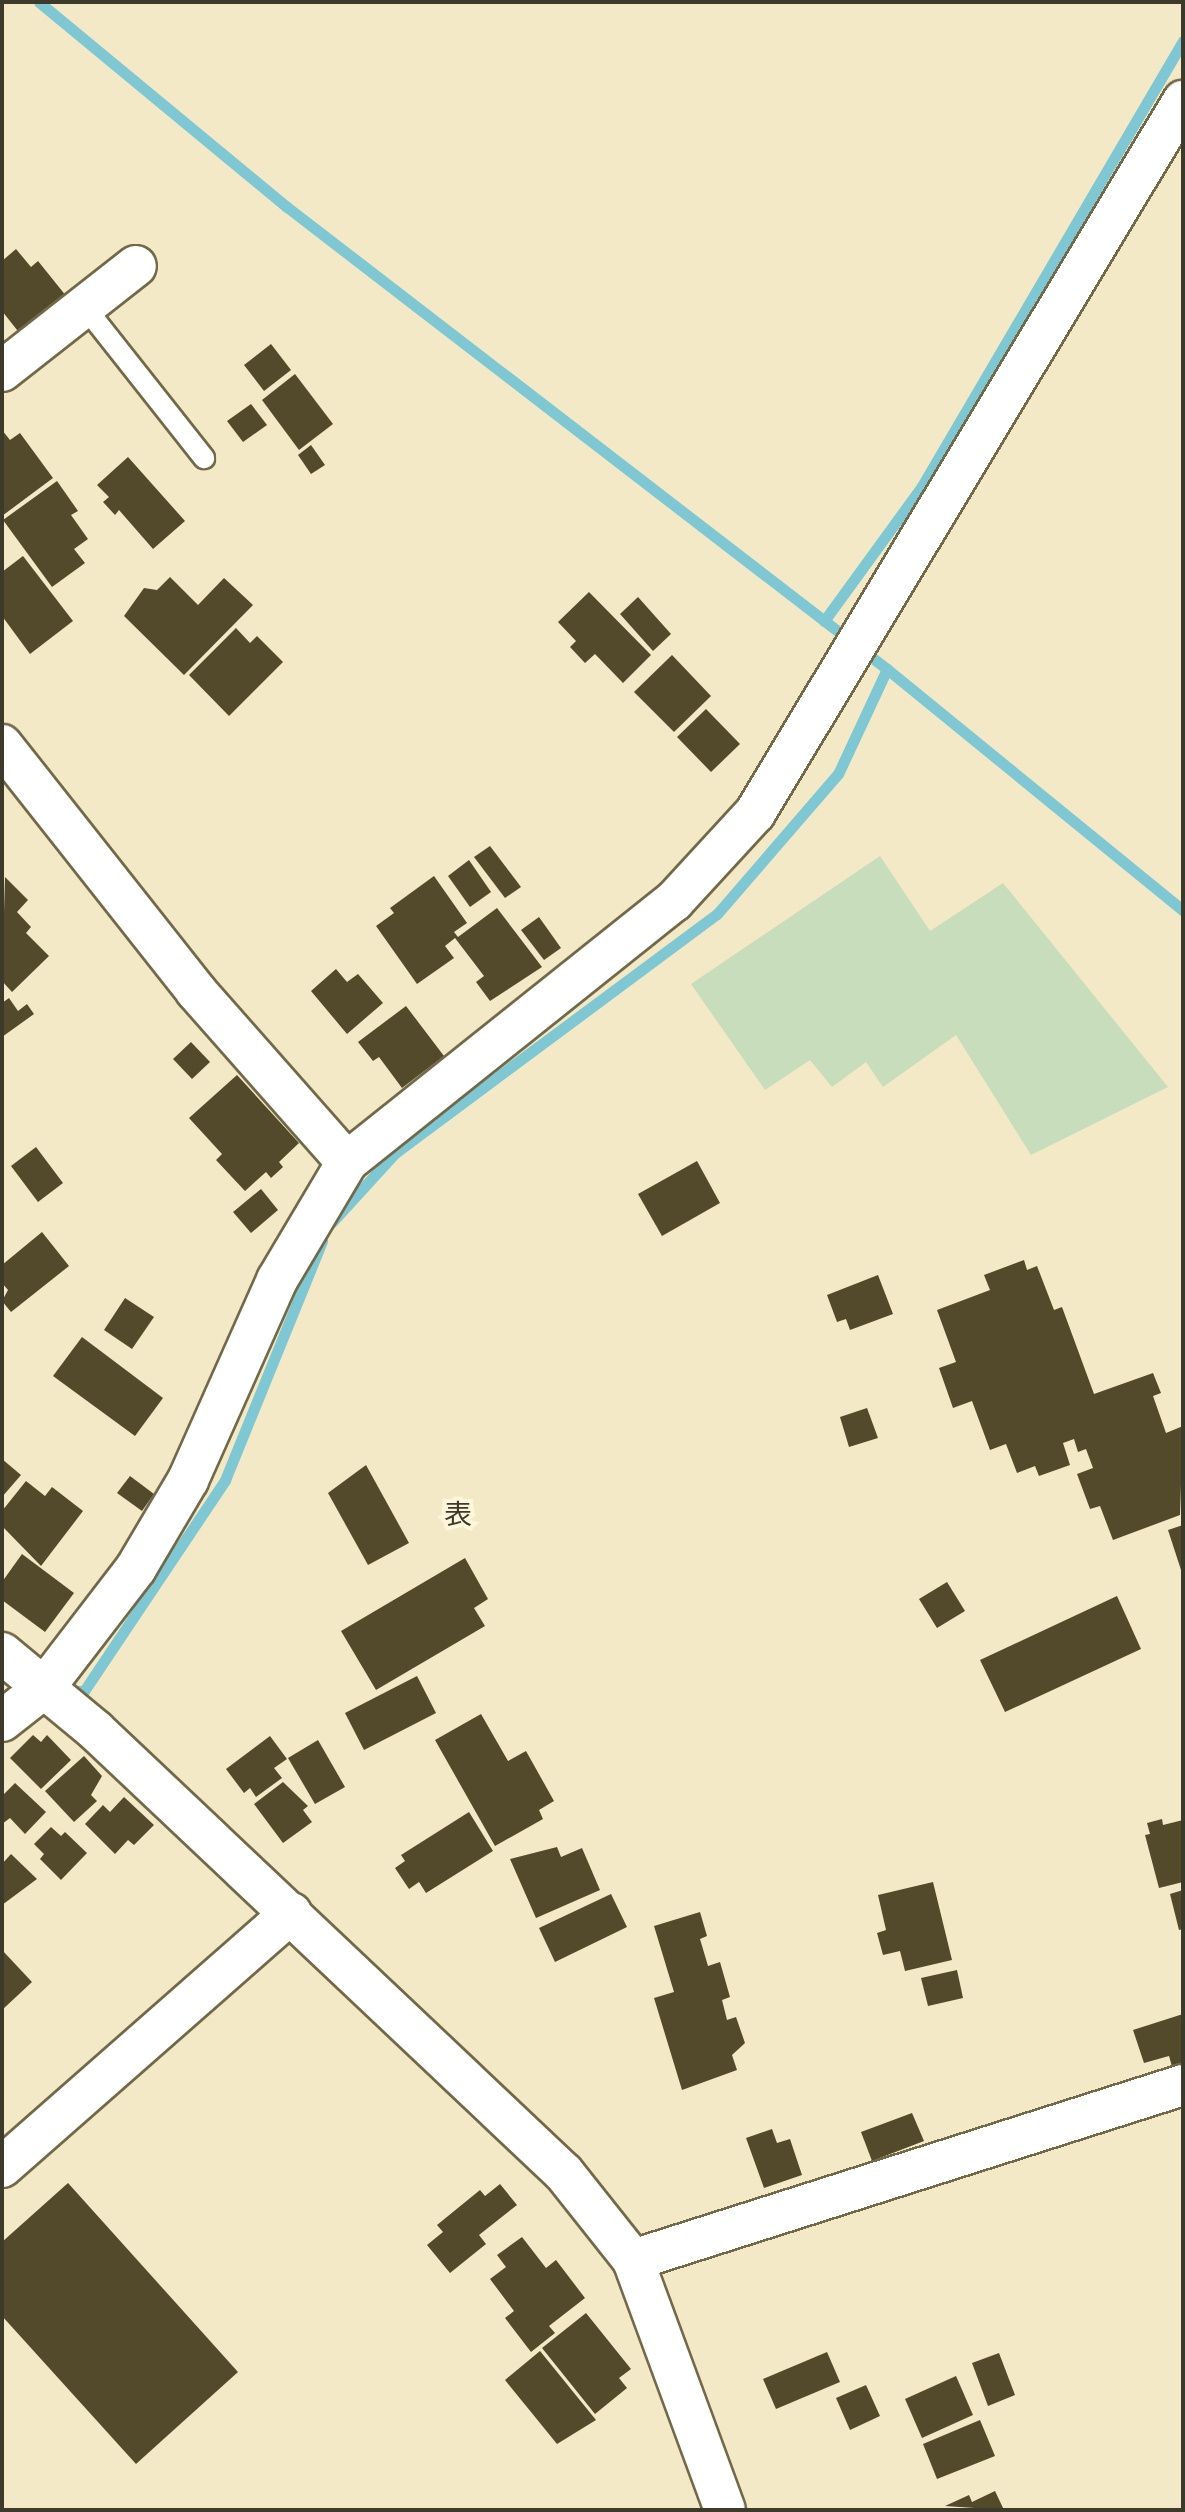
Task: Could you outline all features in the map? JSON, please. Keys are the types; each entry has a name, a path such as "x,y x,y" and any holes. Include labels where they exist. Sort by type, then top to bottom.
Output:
{"street":[{"path":"2,1721 44,1688 136,1568 188,1480 277,1280 347,1162 674,901 755,813 1183,101"},
{"path":"2,371 136,266"},
{"path":"2,745 196,991 347,1162"},
{"path":"2,1653 291,1913 564,2173 633,2260 725,2510"},
{"path":"2,2167 291,1913"},
{"path":"633,2260 1183,2085"}],"lane":[{"path":"84,306 204,458"}],"green space":[{"path":"880,856 930,931 1003,883 1168,1087 1031,1155 956,1035 883,1087 866,1062 832,1087 810,1060 765,1090 691,984"}],"building":[{"path":"16,249 31,267 38,261 71,302 25,340 2,311 2,261"},
{"path":"271,344 291,370 264,391 244,365"},
{"path":"295,374 333,424 299,450 262,400"},
{"path":"251,404 267,425 243,442 227,421"},
{"path":"2,430 10,440 20,433 53,478 2,516"},
{"path":"311,445 325,465 311,474 298,455"},
{"path":"128,457 185,521 153,549 119,510 115,515 103,502 109,497 97,485"},
{"path":"57,481 78,511 71,515 88,539 74,549 85,563 52,587 3,520"},
{"path":"23,556 73,621 30,654 2,616 2,572"},
{"path":"170,577 198,605 224,578 253,605 184,675 124,616 144,588 157,590"},
{"path":"589,592 651,655 623,683 595,654 585,663 570,647 576,641 558,622"},
{"path":"638,597 671,634 653,651 620,614"},
{"path":"236,628 250,643 257,636 283,662 229,716 189,675"},
{"path":"672,655 711,696 674,732 634,692"},
{"path":"706,709 740,744 711,772 677,737"},
{"path":"490,846 521,887 505,898 474,857"},
{"path":"469,860 491,892 470,907 448,876"},
{"path":"434,876 467,923 454,932 458,937 497,908 542,967 490,1001 476,982 484,976 455,938 445,946 454,958 417,984 376,926 394,913 390,908"},
{"path":"5,877 28,900 17,912 31,927 26,933 49,956 12,992 2,981"},
{"path":"539,917 561,948 544,960 521,930"},
{"path":"336,969 347,982 358,974 383,1003 347,1034 311,991"},
{"path":"9,998 18,1011 27,1004 34,1014 2,1037 2,1003"},
{"path":"406,1006 444,1056 402,1088 379,1057 373,1061 358,1042"},
{"path":"191,1042 210,1062 192,1079 173,1059"},
{"path":"237,1075 299,1143 279,1162 283,1167 271,1178 266,1172 245,1191 216,1160 222,1154 189,1118"},
{"path":"36,1147 63,1183 38,1202 11,1166"},
{"path":"697,1161 720,1203 662,1236 638,1194"},
{"path":"261,1189 278,1210 251,1233 233,1212"},
{"path":"42,1232 69,1266 11,1312 2,1301 8,1290 2,1283 2,1265"},
{"path":"1024,1260 1027,1270 1037,1266 1054,1310 1062,1307 1094,1394 1153,1373 1161,1393 1153,1396 1166,1433 1183,1426 1180,1515 1113,1540 1100,1506 1090,1509 1077,1474 1093,1468 1086,1449 1078,1452 1074,1439 1063,1443 1070,1465 1039,1476 1035,1466 1017,1473 1006,1444 990,1450 972,1401 953,1408 939,1368 956,1362 937,1310 990,1290 984,1275"},
{"path":"878,1275 893,1314 850,1330 846,1319 837,1322 827,1295"},
{"path":"125,1298 154,1317 132,1349 104,1330"},
{"path":"82,1337 163,1398 135,1436 53,1376"},
{"path":"867,1408 878,1438 849,1447 840,1417"},
{"path":"2,1459 21,1475 2,1497"},
{"path":"366,1465 409,1543 368,1565 328,1493"},
{"path":"130,1476 154,1494 142,1511 117,1493"},
{"path":"26,1481 45,1496 52,1487 83,1511 41,1566 2,1526 2,1511"},
{"path":"1183,1525 1183,1573 1182,1573 1168,1530"},
{"path":"22,1554 74,1593 45,1632 2,1600 2,1582"},
{"path":"465,1558 488,1599 474,1608 485,1626 376,1690 341,1631"},
{"path":"947,1582 965,1611 937,1628 919,1599"},
{"path":"1117,1596 1141,1649 1005,1712 980,1660"},
{"path":"417,1676 436,1713 364,1750 345,1713"},
{"path":"481,1714 508,1761 526,1751 554,1801 539,1810 543,1819 495,1846 435,1740"},
{"path":"33,1735 41,1742 47,1735 71,1760 41,1789 10,1758"},
{"path":"270,1736 287,1759 274,1768 282,1778 256,1797 250,1788 244,1793 226,1769"},
{"path":"318,1740 345,1787 315,1804 288,1758"},
{"path":"84,1756 102,1776 91,1795 97,1801 74,1822 45,1791"},
{"path":"283,1782 308,1806 303,1810 312,1822 283,1843 254,1804"},
{"path":"15,1783 46,1812 25,1834 10,1818 2,1824 2,1796"},
{"path":"124,1797 154,1825 134,1845 128,1840 115,1854 85,1824 103,1805 110,1812"},
{"path":"469,1812 493,1851 426,1893 419,1882 409,1889 395,1868 405,1861 401,1855"},
{"path":"1162,1819 1163,1825 1183,1820 1183,1882 1159,1888 1145,1835 1150,1834 1147,1823"},
{"path":"51,1827 61,1836 65,1832 87,1853 61,1880 40,1859 44,1854 34,1844"},
{"path":"557,1847 561,1857 582,1848 600,1890 536,1918 510,1859"},
{"path":"11,1854 37,1879 2,1905 2,1864"},
{"path":"933,1882 952,1960 905,1971 900,1951 883,1955 877,1933 886,1930 878,1895"},
{"path":"1183,1890 1183,1929 1179,1930 1170,1894"},
{"path":"611,1894 627,1927 555,1962 539,1928"},
{"path":"700,1912 707,1936 700,1939 708,1966 720,1962 730,1997 722,2000 727,2020 736,2017 745,2043 732,2055 737,2070 682,2090 654,1998 674,1992 654,1926"},
{"path":"2,1950 32,1982 2,2010"},
{"path":"957,1970 963,1998 928,2006 921,1978"},
{"path":"1183,2014 1183,2067 1173,2070 1169,2056 1144,2063 1133,2030"},
{"path":"912,2113 924,2141 872,2161 861,2132"},
{"path":"772,2129 777,2143 790,2139 802,2175 764,2188 746,2138"},
{"path":"68,2183 238,2372 136,2464 2,2316 2,2242"},
{"path":"500,2184 517,2205 479,2235 486,2244 450,2273 427,2245 443,2232 437,2225 480,2190 485,2196"},
{"path":"522,2237 546,2268 556,2260 585,2298 549,2326 555,2333 531,2352 505,2318 514,2311 490,2279 506,2267 497,2255"},
{"path":"586,2313 631,2369 619,2378 627,2388 595,2414 542,2348"},
{"path":"540,2351 596,2420 557,2444 505,2380"},
{"path":"827,2352 840,2382 776,2409 763,2379"},
{"path":"999,2353 1015,2395 988,2406 972,2363"},
{"path":"956,2376 973,2415 922,2438 905,2399"},
{"path":"866,2385 880,2416 850,2430 836,2398"},
{"path":"980,2420 995,2456 937,2479 923,2444"},
{"path":"995,2491 1004,2510 945,2506 969,2495 972,2502"}],"waterway":[{"path":"39,2 287,207 887,669 1183,910"},
{"path":"824,621 922,486 1183,41"},
{"path":"332,1222 395,1153 717,914 838,774 887,669"},
{"path":"66,1691 84,1691 225,1480 322,1241"}],"district":[{"name":"表","path":"458,1514"}]}
